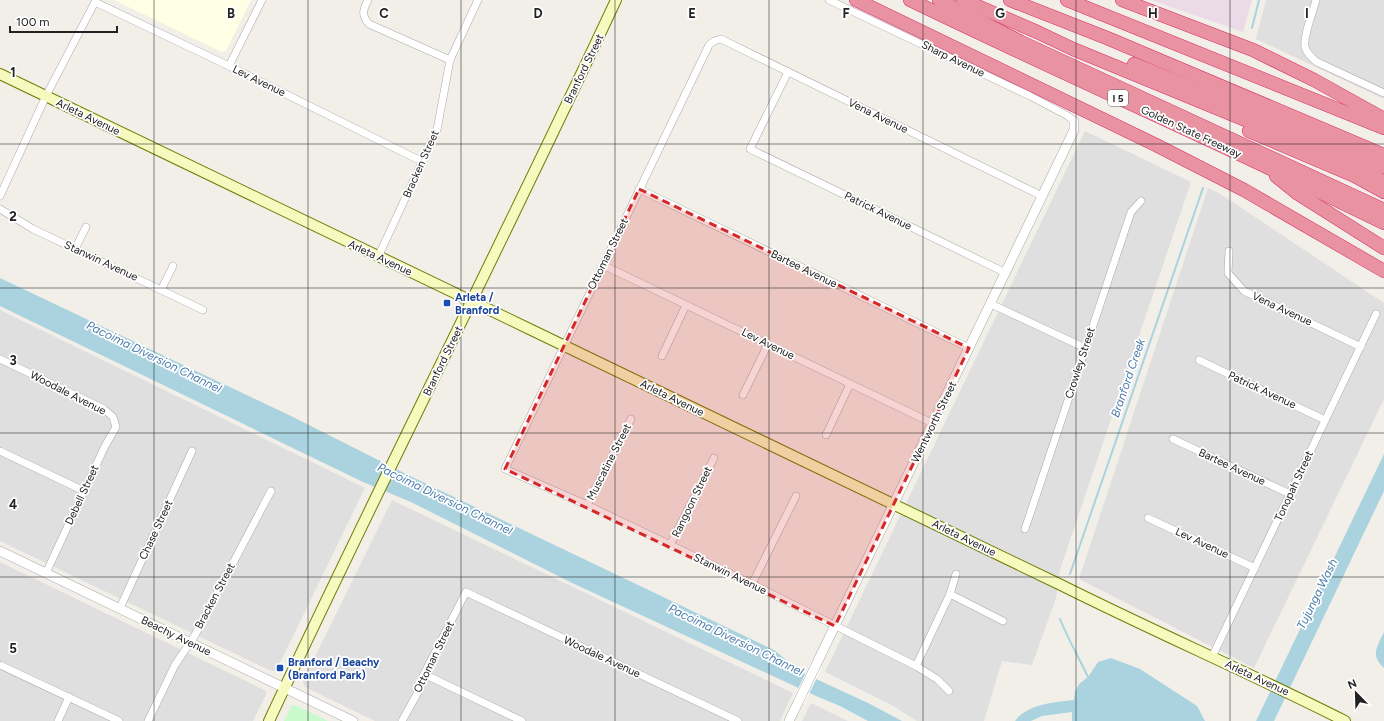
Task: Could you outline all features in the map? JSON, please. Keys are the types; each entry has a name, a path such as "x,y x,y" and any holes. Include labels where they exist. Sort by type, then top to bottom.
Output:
{"highway":[{"path":"856,0 1090,112 1223,180 1318,232 1384,271"},
{"name":"Golden State Freeway","path":"910,0 1303,183 1384,223"},
{"path":"938,0 1020,42 1384,210"},
{"path":"963,0 1073,49 1359,168 1384,182"},
{"path":"974,0 1015,18 1280,123 1384,167"},
{"path":"1010,0 1107,38 1384,155"},
{"path":"1067,0 1383,124"},
{"path":"1122,0 1253,50 1314,80 1383,124"},
{"path":"994,29 1005,31 1071,57 1267,138 1355,176 1384,192"},
{"path":"1265,166 1296,193 1384,248"}],"main road":[{"name":"Branford Street","path":"269,721 366,517 379,494 472,302 616,0"},
{"name":"Arleta Avenue","path":"0,74 1345,721"}],"street":[{"path":"229,66 262,0"},
{"path":"368,0 362,11 364,18 369,24 450,60"},
{"name":"Bracken Street","path":"378,257 437,130 450,60 478,0"},
{"name":"Sharp Avenue","path":"829,0 1042,103 1068,116 1074,121"},
{"path":"1316,0 1306,38 1305,47 1309,55 1317,62 1384,93"},
{"path":"0,196 46,96 95,1"},
{"name":"Lev Avenue","path":"95,1 423,162"},
{"name":"Vena Avenue","path":"714,41 721,39 1042,196"},
{"name":"Ottoman Street","path":"505,469 709,45 714,41"},
{"name":"Patrick Avenue","path":"788,72 750,149 1006,272"},
{"name":"Wentworth Street","path":"789,721 934,424 969,348 992,304 1074,130 1074,121"},
{"name":"Bartee Avenue","path":"639,189 969,348"},
{"name":"Crowley Street","path":"1025,529 1131,212 1140,201"},
{"name":"Stanwin Avenue","path":"0,209 33,229 202,310"},
{"path":"75,249 86,227"},
{"name":"Vena Avenue","path":"1230,251 1228,273 1244,291 1361,347"},
{"name":"Lev Avenue","path":"603,265 934,424"},
{"path":"161,290 173,266"},
{"path":"992,304 1085,348"},
{"path":"662,356 686,305"},
{"name":"Tonopah Street","path":"1212,657 1376,314"},
{"path":"743,394 768,344"},
{"name":"Woodale Avenue","path":"0,359 104,409 113,417"},
{"name":"Patrick Avenue","path":"1199,360 1325,420"},
{"path":"826,435 850,384"},
{"name":"Debell Street","path":"46,573 105,446 116,427 113,417"},
{"name":"Muscatine Street","path":"587,505 630,419"},
{"name":"Bartee Avenue","path":"1173,439 1290,494"},
{"path":"0,451 84,491"},
{"name":"Chase Street","path":"120,608 192,451"},
{"name":"Rangoon Street","path":"670,545 714,458"},
{"name":"Stanwin Avenue","path":"505,469 587,505 752,584 916,666 937,679 950,691"},
{"name":"Bracken Street","path":"148,721 175,665 195,635 270,491"},
{"path":"752,584 796,496"},
{"name":"Lev Avenue","path":"1148,518 1255,568"},
{"name":"Beachy Avenue","path":"0,551 352,721"},
{"path":"916,666 950,594 956,574"},
{"name":"Ottoman Street","path":"402,721 417,694 424,674 466,592"},
{"name":"Woodale Avenue","path":"466,592 738,721"},
{"path":"950,594 1003,621"},
{"path":"0,665 118,721"},
{"path":"424,674 522,721"},
{"path":"58,721 69,697"}],"highlighted area":[{"path":"639,189 969,348 835,626 505,469"}],"shaded area":[{"path":"114,0 251,0 227,49 222,52"},
{"path":"1152,0 1252,0 1243,32"},
{"path":"1266,0 1384,0 1384,99 1256,39"},
{"path":"1085,131 1191,182 1060,570 1056,598 1032,665 1002,661 984,721 917,721 893,706 825,672"},
{"path":"1208,188 1219,193 1384,303 1384,399 1254,668 1079,579"},
{"path":"0,310 365,488 277,669 271,671 0,541"},
{"path":"392,500 793,693 780,721 375,721 305,687 303,681"},
{"path":"0,562 264,690 266,695 253,721 0,721"},
{"path":"811,703 848,721 802,721"}],"green space":[{"path":"292,705 295,705 328,721 284,721"}],"water":[{"name":"Pacoima Diversion Channel","path":"0,278 293,417 406,474 774,650 801,672 868,703 902,721 868,721 840,706 570,582 411,502 363,482 0,306"},
{"name":"Tujunga Wash","path":"1384,454 1384,491 1274,721 1256,721"},
{"path":"1384,632 1384,668 1377,659 1376,651"},
{"path":"1111,658 1140,669 1197,706 1205,721 1072,721 1072,712 1042,716 1031,721 1015,721 1020,715 1034,707 1074,700 1075,692 1079,684 1088,677 1098,662"}],"pier":[{"path":"811,662 822,667 804,704 793,699"}],"waterway":[{"name":"Branford Creek","path":"1252,28 1259,0"},
{"name":"Branford Creek","path":"1070,574 1203,188"},
{"name":"Branford Creek","path":"1060,619 1088,677"}],"place":[{"name":"Arleta / Branford","path":"447,303"},
{"name":"Branford / Beachy (Branford Park)","path":"280,668"}]}
